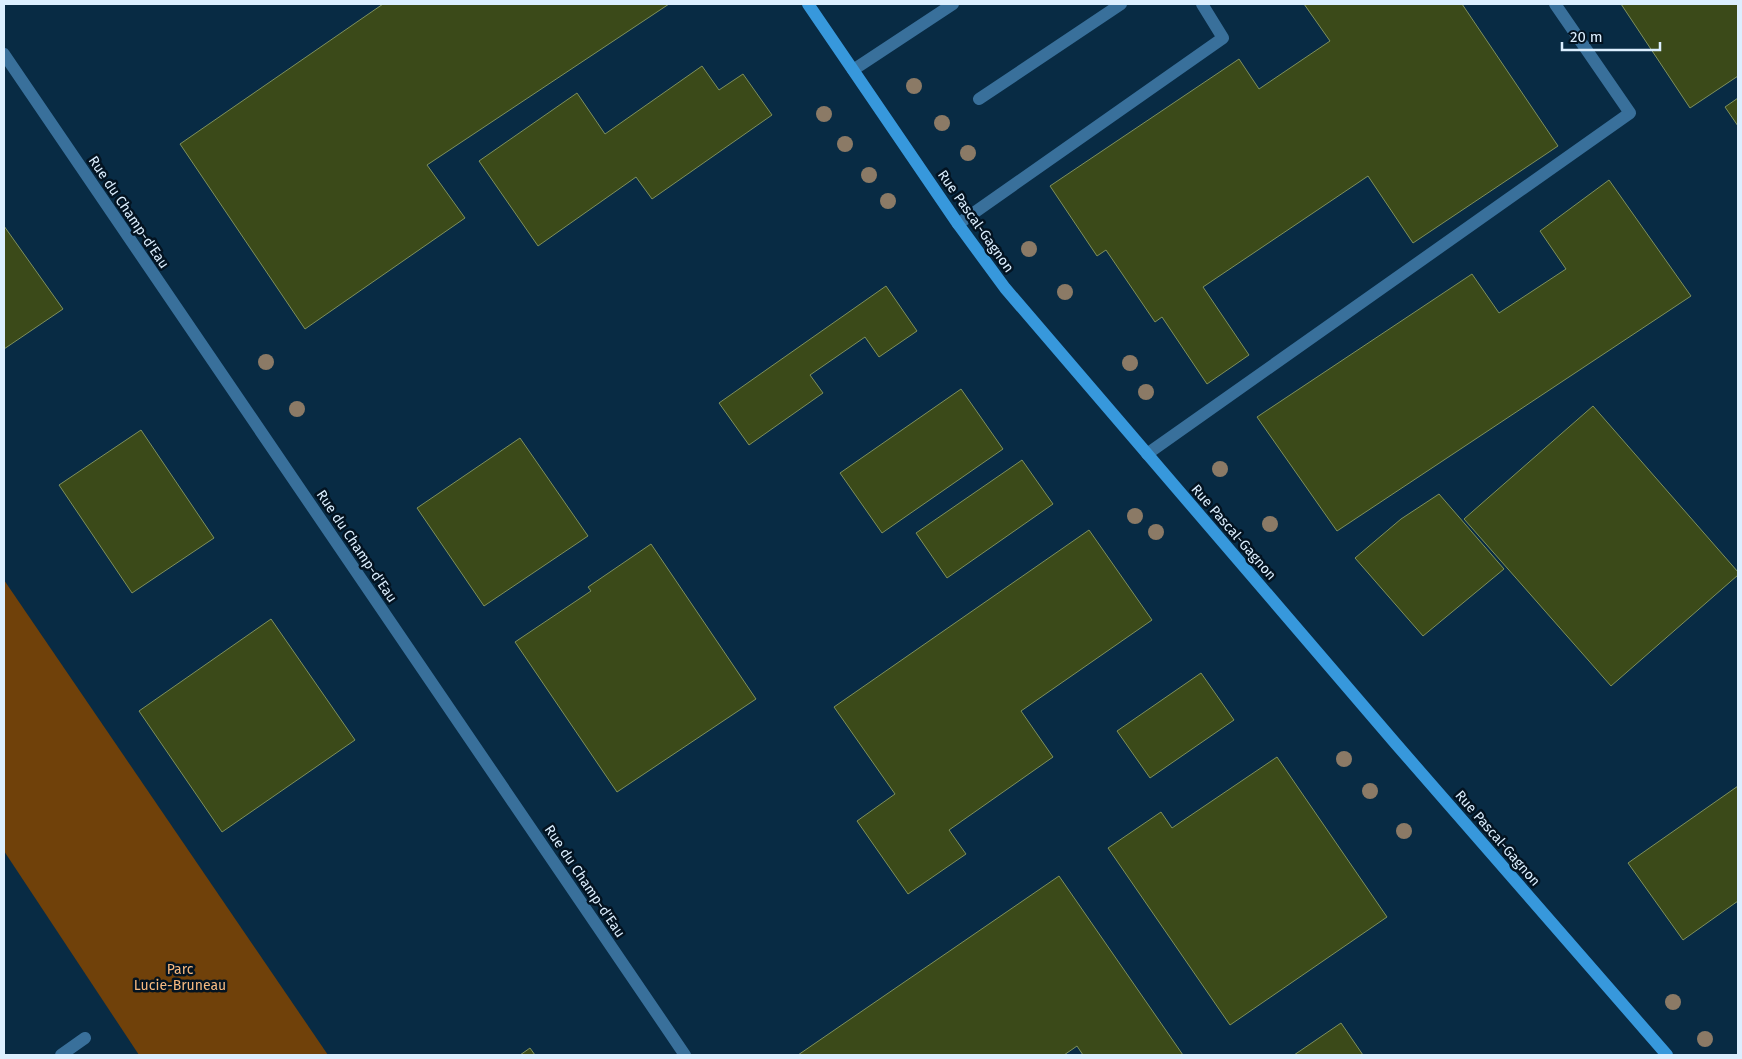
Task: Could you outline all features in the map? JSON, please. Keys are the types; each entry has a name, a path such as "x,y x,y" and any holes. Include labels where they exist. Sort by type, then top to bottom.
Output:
{"street":[{"name":"Rue Pascal-Gagnon","path":"808,4 958,224 1005,288 1396,744 1667,1055"},
{"path":"853,70 952,4"},
{"path":"979,99 1121,4"},
{"path":"958,224 1223,38 1202,4"},
{"path":"1147,454 1630,113 1555,4"},
{"name":"Rue du Champ-d'Eau","path":"4,54 685,1055"},
{"path":"61,1055 85,1038"}],"green space":[{"name":"Parc Lucie-Bruneau","path":"4,580 328,1055 139,1055 4,851"}],"building":[{"path":"383,4 669,4 427,165 465,218 305,329 180,144"},
{"path":"1304,4 1462,4 1558,146 1413,243 1368,176 1203,287 1249,355 1207,384 1162,317 1155,322 1106,250 1097,256 1050,186 1239,59 1259,89 1330,41"},
{"path":"1621,4 1738,4 1738,76 1690,108"},
{"path":"702,66 719,90 743,74 772,115 652,199 636,177 538,246 479,161 577,93 605,134"},
{"path":"1738,98 1738,126 1725,107"},
{"path":"1609,180 1691,296 1337,531 1257,417 1472,274 1499,313 1566,269 1540,231"},
{"path":"4,226 63,309 4,349"},
{"path":"886,286 917,331 879,357 865,337 810,375 823,393 749,445 719,403"},
{"path":"961,389 1003,449 882,533 840,473"},
{"path":"1593,406 1738,572 1738,575 1611,686 1464,519"},
{"path":"141,430 214,538 132,593 59,485"},
{"path":"520,438 588,536 484,606 417,508"},
{"path":"1022,460 1053,504 947,578 916,533"},
{"path":"1439,494 1504,569 1423,636 1355,558 1401,519"},
{"path":"1089,530 1152,620 1021,711 1053,757 949,830 966,854 908,894 857,821 895,794 834,707"},
{"path":"651,544 756,699 617,792 515,642 591,591 588,587"},
{"path":"271,619 355,740 222,832 139,711"},
{"path":"1201,673 1234,720 1150,778 1117,731"},
{"path":"1277,757 1387,917 1230,1025 1108,848 1161,812 1172,828"},
{"path":"1738,786 1738,901 1683,940 1628,863"},
{"path":"1059,876 1183,1055 1083,1055 1077,1046 1064,1055 798,1055"},
{"path":"1341,1023 1363,1055 1294,1055"},
{"path":"530,1048 535,1055 520,1055"}]}
